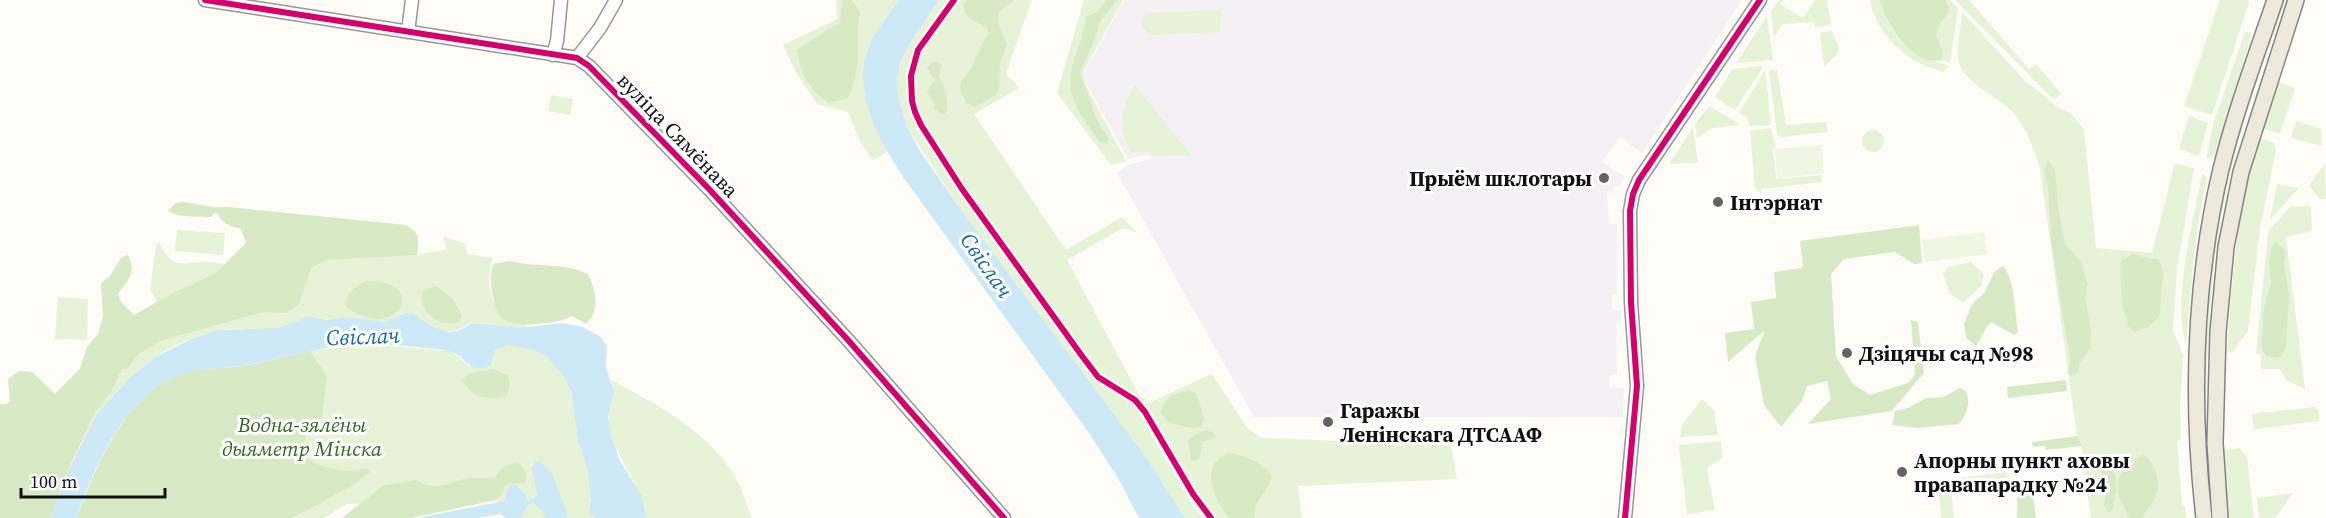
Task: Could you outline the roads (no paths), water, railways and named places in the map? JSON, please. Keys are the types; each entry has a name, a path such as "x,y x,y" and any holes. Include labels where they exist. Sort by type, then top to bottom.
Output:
{"main road":[{"path":"2204,518 2197,454 2196,411 2199,331 2207,245 2222,168 2275,0"},
{"path":"2220,518 2215,443 2218,332 2226,247 2241,172 2296,0"}],"street":[{"path":"205,0 577,58 600,28 616,0"},
{"path":"408,32 412,0"},
{"path":"554,55 561,0"},
{"path":"1625,518 1637,386 1631,302 1630,211 1633,194 1639,180 1760,0"},
{"name":"вуліца Сямёнава","path":"577,58 590,66 731,214 848,340 1005,518"}],"water":[{"name":"Свіслач","path":"899,0 939,0 907,48 900,63 897,80 898,96 907,127 920,151 959,207 1148,460 1185,518 1139,518 1118,478 1089,433 911,188 883,143 868,108 863,73 872,41"},
{"name":"Свіслач","path":"406,313 413,314 434,327 449,332 458,331 473,323 520,328 562,323 583,327 601,337 607,346 606,368 614,391 608,417 612,437 619,459 641,495 647,518 597,518 588,513 591,501 588,471 578,441 571,392 564,376 547,356 532,349 508,345 496,349 491,365 480,369 445,350 356,344 330,347 243,366 186,373 159,386 142,400 114,436 92,478 77,518 51,518 66,475 96,416 129,378 155,357 194,338 218,330 279,328 310,316 326,320 349,317 385,322"},
{"path":"535,462 541,462 551,472 568,515 567,518 545,518 542,510 534,503 528,504 521,518 507,518 501,514 478,518 416,518 505,501 508,489 514,484 526,494 527,500 534,499 537,495 532,468"}],"place":[{"name":"Прыём шклотары","path":"1604,178"},
{"name":"Інтэрнат","path":"1718,202"},
{"name":"Дзіцячы сад №98","path":"1847,353"},
{"name":"Гаражы Ленінскага ДТСААФ","path":"1328,422"},
{"name":"Апорны пункт аховы правапарадку №24","path":"1902,472"}],"park label":[{"name":"Водна-зялёны дыяметр Мінска","path":"302,436"}]}
